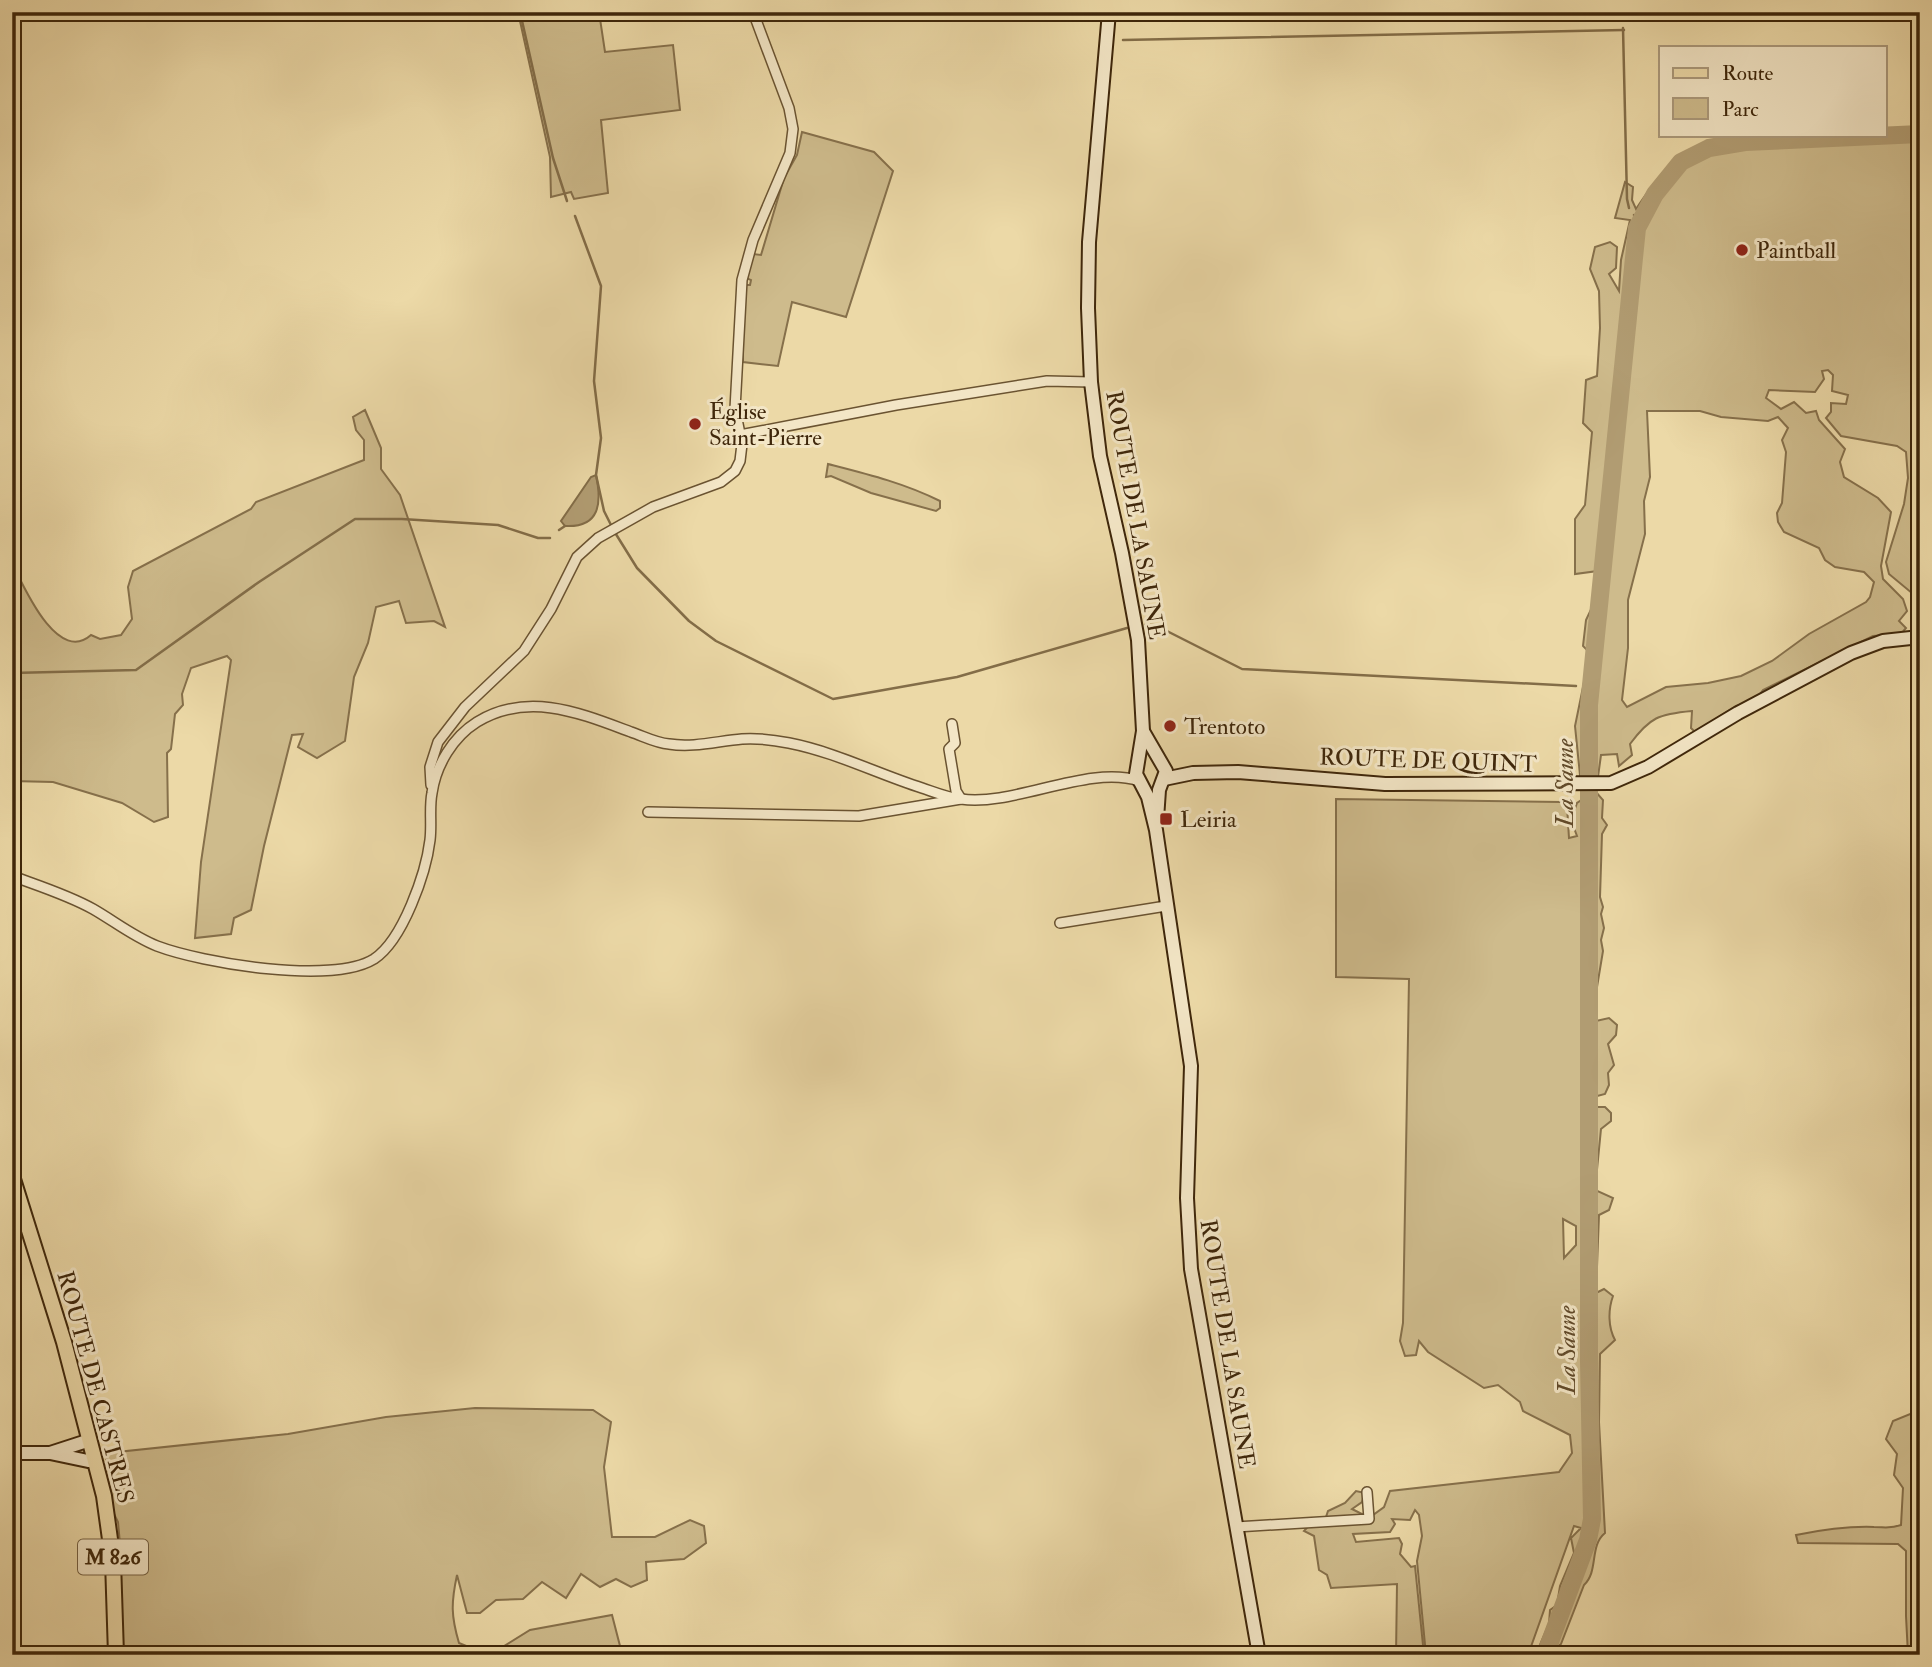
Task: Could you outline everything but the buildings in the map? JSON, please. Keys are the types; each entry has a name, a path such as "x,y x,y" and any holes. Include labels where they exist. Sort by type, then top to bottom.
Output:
{"main road":[{"name":"ROUTE DE CASTRES","path":"12,1176 64,1342 95,1460 110,1532 117,1655"}],"street":[{"path":"12,876 90,908 137,936 170,950 238,965 310,971 358,965 381,953 407,912 427,856 430,836 430,767 438,742 465,708 517,658 538,631 577,557 598,538 631,519 667,501 721,482 729,477 740,461 742,453 735,410 742,280 753,240 790,153 793,129 789,108 753,12"},
{"name":"ROUTE DE LA SAUNE","path":"1108,12 1089,242 1088,308 1091,382 1100,456 1134,610 1143,731 1138,764"},
{"path":"740,435 896,405 1047,381 1091,382"},
{"name":"ROUTE DE QUINT","path":"1163,781 1192,773 1251,773 1395,784 1603,785 1648,767 1738,713 1851,653 1884,641 1920,637"},
{"path":"431,793 444,756 471,726 499,712 530,705 561,709 663,744 689,745 744,739 785,742 961,799"},
{"path":"952,724 955,743 949,749 956,791 961,799"},
{"name":"ROUTE DE LA SAUNE","path":"1143,731 1160,762"},
{"path":"648,813 859,816 961,799 995,797 1114,776 1148,758 1160,762 1166,771 1163,781 1150,787 1114,776"},
{"name":"ROUTE DE QUINT","path":"1160,762 1192,773"},
{"path":"1138,764 1136,774 1140,783"},
{"name":"ROUTE DE LA SAUNE","path":"1156,830 1158,796 1163,781"},
{"name":"ROUTE DE LA SAUNE","path":"1140,783 1148,797 1156,830 1191,1066 1188,1247 1259,1655"},
{"path":"1060,923 1166,906"},
{"path":"50,1453 90,1440"},
{"path":"12,1453 50,1453 95,1460"},
{"path":"1236,1527 1369,1519 1367,1492"}],"green space":[{"path":"518,12 599,12 605,52 673,45 680,110 601,120 608,193 574,199 571,192 551,197 550,157"},
{"path":"1920,128 1920,578 1913,594 1889,574 1886,562 1904,504 1908,478 1906,452 1897,446 1841,436 1826,418 1831,412 1831,403 1846,404 1848,395 1832,391 1833,375 1828,370 1822,371 1824,379 1815,392 1769,390 1766,398 1781,409 1794,402 1806,413 1816,411 1819,420 1845,449 1840,462 1844,477 1878,498 1891,512 1881,566 1883,579 1903,599 1907,611 1899,621 1906,628 1901,634 1873,636 1763,690 1755,701 1736,706 1695,732 1691,728 1692,711 1656,719 1637,735 1630,744 1632,755 1619,766 1617,754 1601,755 1598,777 1580,775 1575,726 1590,653 1583,646 1586,620 1596,599 1598,571 1575,574 1575,519 1585,505 1592,432 1583,423 1586,380 1597,376 1600,328 1599,291 1590,269 1595,247 1610,242 1617,247 1616,268 1609,274 1619,291 1621,260 1630,220 1615,218 1625,182 1633,187 1632,200 1636,209 1653,185 1678,159 1716,140 1886,136 1886,132","holes":["1647,411 1700,411 1721,417 1768,421 1778,417 1788,428 1782,440 1786,452 1778,522 1784,532 1819,548 1825,560 1835,567 1864,572 1874,582 1870,597 1866,602 1809,634 1772,661 1741,676 1708,683 1666,687 1627,707 1622,700 1628,648 1628,600 1645,534 1644,501 1650,477"]},
{"path":"802,132 874,152 893,171 846,317 792,302 778,366 743,362 741,314 746,285 750,285 751,280 746,278 753,254 761,255 784,178 797,155"},
{"path":"365,410 381,448 381,469 400,495 445,627 434,621 406,623 399,601 376,607 368,643 354,677 345,741 317,758 298,747 303,734 292,735 251,910 234,918 231,934 195,938 201,862 231,660 227,656 191,668 182,694 183,705 175,714 171,749 167,753 168,817 154,822 122,803 53,782 12,781 12,563 43,618 66,640 78,641 91,635 100,639 121,635 132,619 128,587 133,571 251,509 256,502 364,460 364,440 356,430 353,417"},
{"path":"828,464 913,489 940,501 940,508 936,511 871,493 831,476 826,477"},
{"path":"1595,791 1603,800 1602,818 1607,825 1602,834 1600,897 1604,928 1596,993 1596,1021 1609,1018 1617,1025 1616,1035 1608,1044 1614,1065 1608,1073 1609,1085 1605,1094 1597,1096 1596,1107 1605,1107 1611,1113 1611,1121 1601,1129 1595,1190 1613,1198 1609,1210 1599,1215 1596,1293 1604,1289 1613,1296 1610,1318 1615,1340 1600,1354 1599,1422 1605,1533 1597,1545 1589,1579 1584,1585 1561,1644 1547,1655 1539,1647 1549,1624 1550,1610 1557,1605 1560,1586 1574,1553 1571,1538 1581,1528 1574,1526 1528,1655 1426,1655 1417,1561 1422,1536 1419,1515 1415,1510 1410,1520 1392,1519 1395,1524 1390,1532 1353,1534 1356,1542 1399,1538 1402,1544 1400,1554 1411,1567 1415,1566 1424,1655 1396,1655 1397,1584 1331,1588 1327,1575 1319,1570 1314,1536 1304,1531 1312,1522 1325,1520 1328,1511 1345,1503 1356,1491 1365,1493 1362,1502 1352,1509 1362,1514 1352,1517 1362,1523 1384,1507 1390,1491 1559,1472 1572,1453 1570,1435 1523,1411 1520,1402 1498,1385 1484,1388 1428,1352 1419,1341 1416,1355 1405,1356 1400,1341 1403,1323 1409,979 1336,977 1336,799 1561,802 1567,806 1569,838 1577,836 1571,820 1577,803","holes":["1563,1219 1576,1226 1576,1245 1564,1258"]},
{"path":"475,1408 593,1410 611,1422 604,1467 612,1537 655,1537 690,1520 704,1526 706,1543 684,1559 646,1562 647,1580 631,1587 616,1579 600,1587 581,1574 566,1598 542,1582 523,1599 496,1600 480,1613 467,1613 457,1575 453,1609 459,1643 483,1653 496,1651 530,1630 612,1615 620,1646 596,1655 117,1655 114,1562 121,1555 118,1522 108,1502 104,1468 108,1453 288,1434 386,1417"},
{"path":"1920,1410 1920,1655 1908,1655 1906,1551 1898,1544 1798,1543 1796,1535 1844,1528 1901,1525 1903,1488 1894,1475 1897,1454 1886,1439 1893,1421"}],"shaded area":[{"path":"596,475 599,495 596,512 585,523 565,526 561,521 591,477"}],"waterway":[{"path":"520,12 553,158 567,201"},
{"path":"1623,28 1629,208"},
{"path":"1123,40 1624,30"},
{"name":"La Saune","path":"1886,136 1920,134"},
{"name":"La Saune","path":"1545,1655 1588,1540 1592,1519 1589,1361 1589,705 1637,228 1655,194 1681,162 1709,148 1745,142 1876,136"},
{"path":"1634,215 1640,223"},
{"path":"575,216 601,286 594,381 601,438 596,475 604,511 612,527"},
{"path":"12,673 136,670 259,582 355,519 498,525 538,538 550,538"},
{"path":"559,530 565,526"},
{"path":"614,531 637,568 689,621 716,641 833,699 957,677 1127,628"},
{"path":"1145,625 1155,625 1242,669 1576,686"}],"place":[{"name":"Paintball","path":"1742,250"},
{"name":"Église Saint-Pierre","path":"695,424"},
{"name":"Trentoto","path":"1170,726"},
{"name":"Leiria","path":"1166,819"}]}
